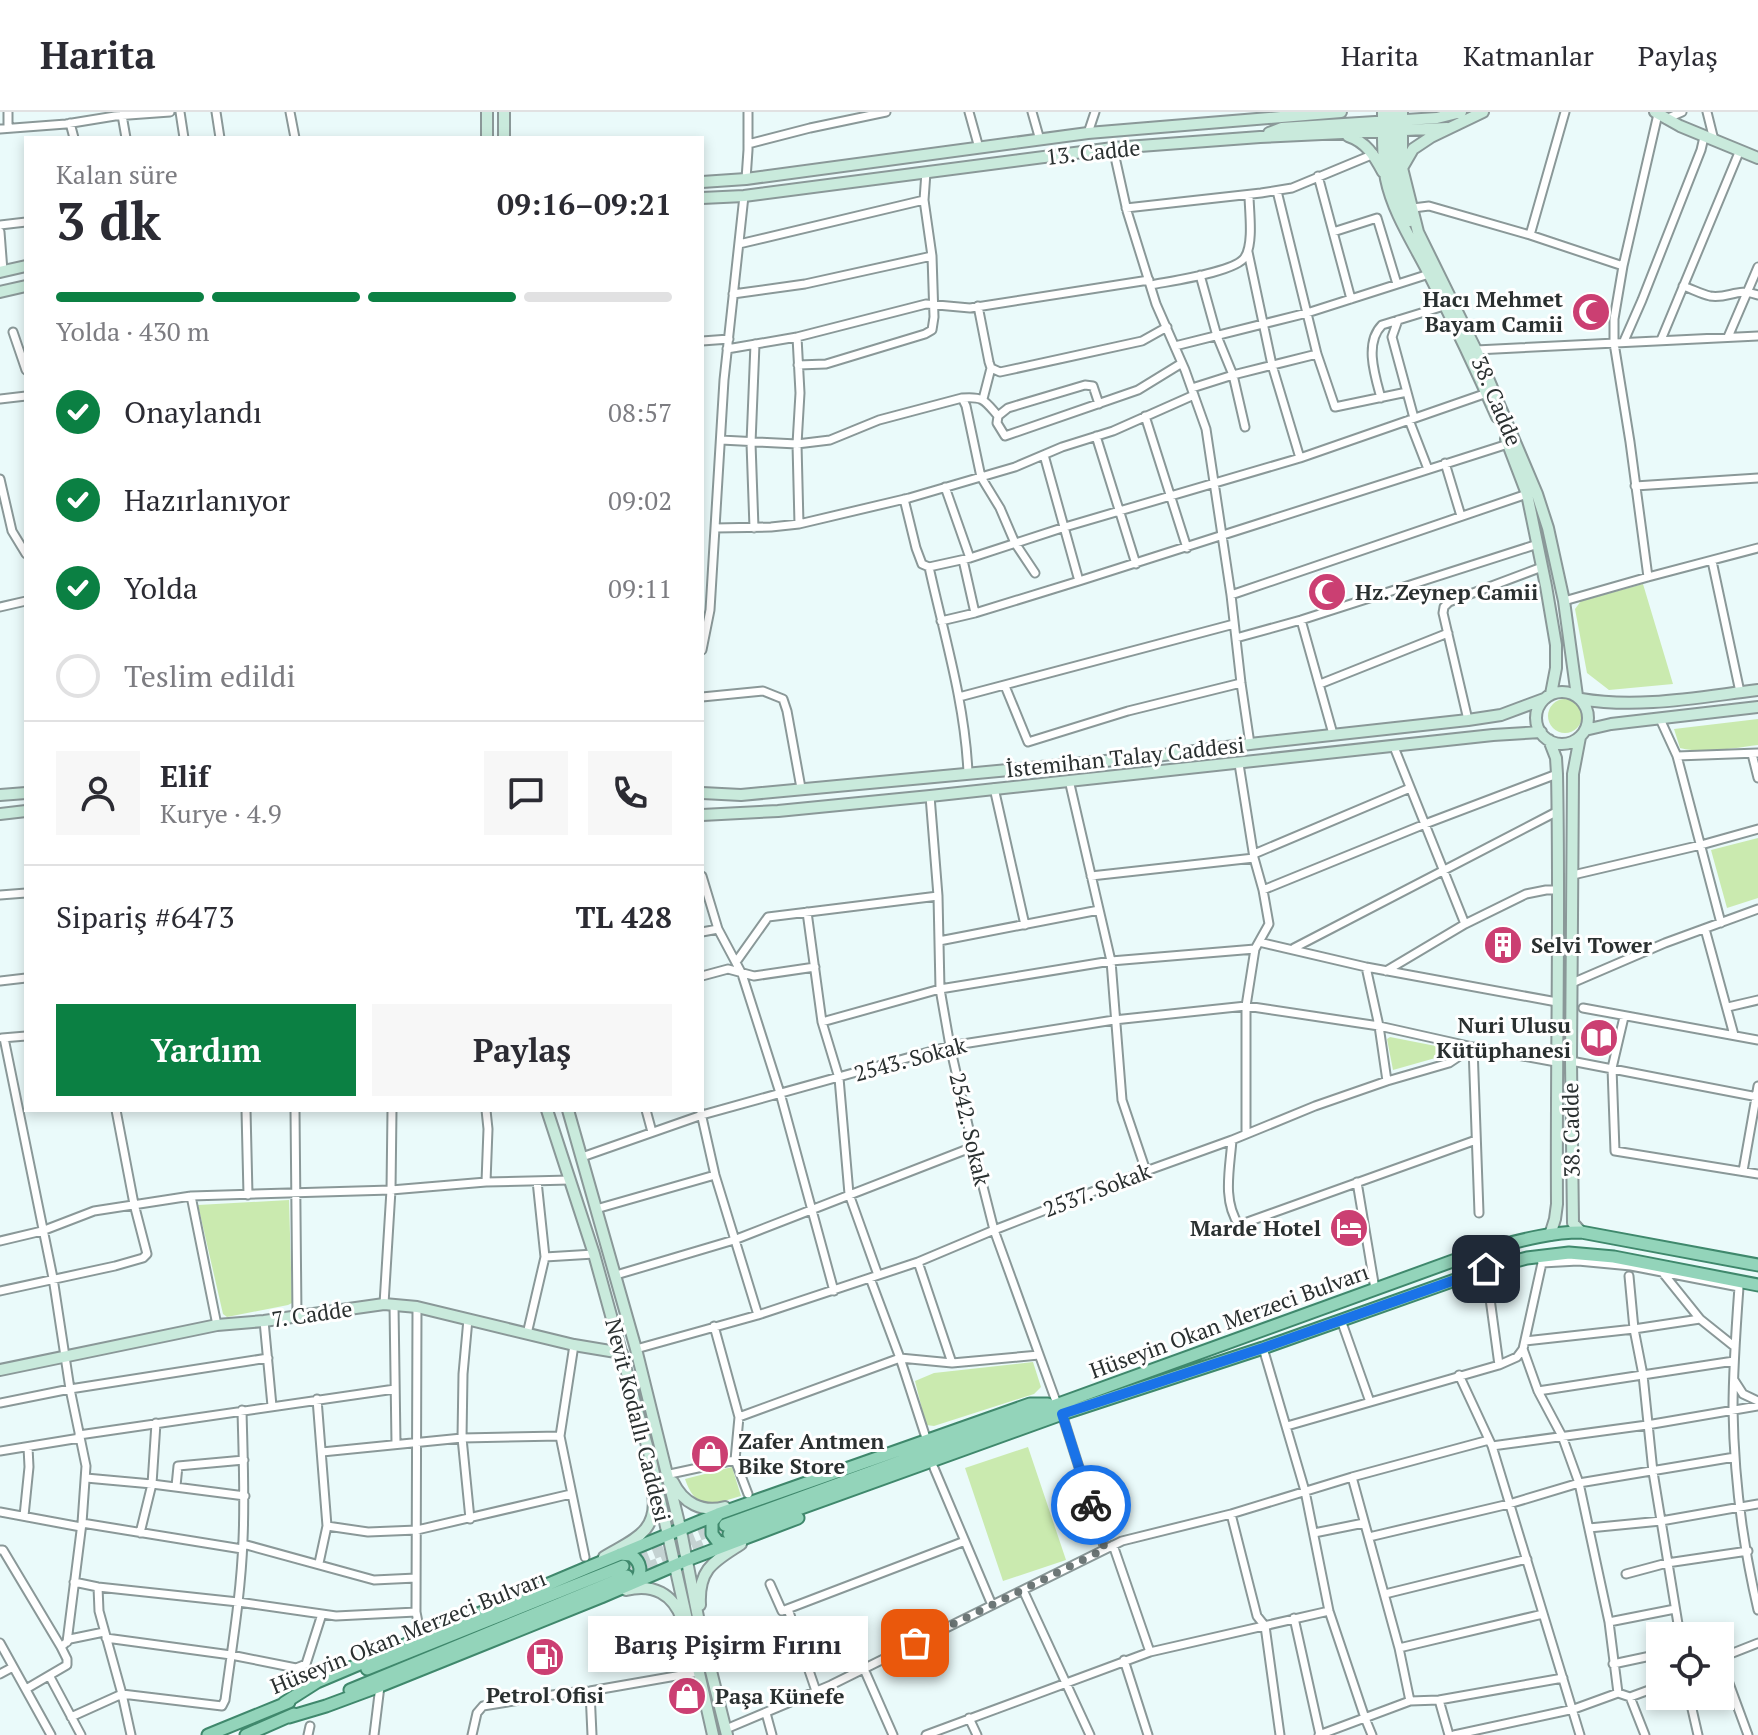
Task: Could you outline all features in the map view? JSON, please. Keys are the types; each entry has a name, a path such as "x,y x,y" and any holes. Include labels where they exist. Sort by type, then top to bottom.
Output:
{"main road":[{"name":"Hüseyin Okan Merzeci Bulvarı","path":"725,1529 1059,1409 1483,1250 1566,1232 1581,1232 1758,1265"},
{"name":"Hüseyin Okan Merzeci Bulvarı","path":"1059,1409 1263,1348 1486,1269 1569,1253 1614,1257 1758,1285"},
{"path":"284,1703 317,1682 587,1562 626,1570 681,1563 725,1529 754,1497 1030,1404 1059,1409 1045,1428 757,1533 725,1529 681,1531 668,1536 626,1570 601,1597 380,1686 289,1717"},
{"name":"Hüseyin Okan Merzeci Bulvarı","path":"208,1735 626,1570"},
{"name":"Hüseyin Okan Merzeci Bulvarı","path":"246,1735 626,1570"}],"street":[{"path":"8,112 4,129 68,124 118,114 170,112"},
{"path":"65,112 73,136"},
{"path":"180,112 184,136"},
{"path":"216,112 220,136"},
{"path":"290,112 295,136"},
{"path":"487,112 487,136"},
{"path":"504,112 504,136"},
{"path":"746,179 748,112"},
{"path":"748,144 886,112"},
{"path":"969,112 979,148"},
{"path":"1032,112 1040,140"},
{"path":"1088,133 1095,112"},
{"name":"13. Cadde","path":"704,182 746,179 1088,133 1209,120 1341,112"},
{"path":"1260,137 1282,128 1437,118 1461,112"},
{"name":"13. Cadde","path":"704,198 744,196 1113,148 1338,134 1392,121 1447,128 1483,112"},
{"path":"1530,235 1565,112"},
{"path":"1659,115 1682,112"},
{"path":"1624,341 1701,150 1709,138 1707,112"},
{"path":"118,114 125,136"},
{"path":"1659,115 1758,158"},
{"path":"1648,577 1614,343 1614,319 1623,266 1659,115"},
{"path":"1392,121 1393,158 1400,194 1408,217 1418,232"},
{"name":"38. Cadde","path":"1392,121 1418,232 1476,350 1537,494 1564,601 1579,698"},
{"name":"38. Cadde","path":"1392,121 1386,179 1408,236 1487,393 1527,494 1556,645 1556,668 1548,697"},
{"path":"28,127 30,136"},
{"path":"1402,168 1413,149 1447,128"},
{"path":"1338,134 1354,138 1366,146 1374,154 1386,179"},
{"path":"1113,148 1126,208 1150,282 1206,429 1250,744"},
{"path":"1661,340 1740,150"},
{"path":"1126,208 1292,188 1374,154"},
{"path":"798,365 826,364 932,330 932,256 924,200 926,172"},
{"path":"1318,176 1351,299"},
{"path":"1277,191 1317,354 1335,407 1407,392"},
{"path":"1249,195 1248,252 1272,365 1300,458"},
{"path":"704,640 710,610 727,349 744,196"},
{"path":"739,244 924,200"},
{"path":"1413,208 1429,206 1623,266"},
{"path":"1333,232 1377,218 1397,284"},
{"path":"0,225 24,222"},
{"path":"0,232 2,271 24,266"},
{"path":"727,349 797,337 926,304 970,308 1200,275 1237,264 1248,252"},
{"path":"733,294 805,284 932,256"},
{"path":"1728,337 1758,267"},
{"path":"1175,346 1307,313 1429,274"},
{"path":"1200,275 1217,336 1233,375 1245,427"},
{"path":"0,292 24,286"},
{"path":"1683,286 1710,296 1747,290 1758,295"},
{"path":"978,306 991,368 983,399"},
{"path":"1381,398 1372,348 1377,330 1382,325 1444,306"},
{"path":"1398,320 1392,337 1411,419 1428,469"},
{"path":"991,368 1000,372 1142,341 1167,327"},
{"path":"13,332 24,364"},
{"path":"1476,350 1758,336"},
{"path":"797,337 800,393 797,444 799,524"},
{"path":"704,341 729,339"},
{"path":"754,528 751,443 755,344"},
{"path":"715,528 799,524 981,477 1096,436 1233,375 1317,354"},
{"path":"1099,404 1093,386 1085,385 1008,408 998,416 997,423 1005,436 1099,404 1138,390 1182,363"},
{"path":"904,499 916,548 922,564 929,567 966,559 1300,458 1487,393"},
{"path":"0,399 24,396"},
{"path":"721,440 797,444 830,440 879,420 962,398 983,399 998,416"},
{"path":"962,398 981,477 1000,508 1015,543 1035,573"},
{"path":"1145,416 1187,548"},
{"path":"1096,436 1136,564"},
{"path":"941,621 1223,537 1508,444"},
{"path":"1044,455 1079,581"},
{"path":"1445,463 1461,516"},
{"path":"1635,486 1758,478"},
{"path":"0,479 4,515 24,551"},
{"path":"945,487 966,559 975,613"},
{"path":"1231,595 1527,494"},
{"path":"1236,638 1538,544"},
{"path":"1564,601 1758,548"},
{"path":"1712,561 1740,692"},
{"path":"929,567 959,697 968,773"},
{"path":"1468,720 1444,607 1449,602 1542,567"},
{"path":"0,607 24,601"},
{"path":"1301,620 1333,734"},
{"path":"959,697 1234,624"},
{"path":"1320,684 1448,633"},
{"path":"1005,686 1028,742 1128,711 1241,683"},
{"path":"1758,690 1610,704 1564,692 1548,697 1540,705 1536,719 1545,736 1563,744 1611,724 1758,707"},
{"path":"704,697 763,691 783,699 801,788"},
{"name":"İstemihan Talay Caddesi","path":"704,793 741,795 1148,757 1468,720 1501,715 1548,697"},
{"path":"1579,698 1588,714 1583,734"},
{"path":"1660,719 1677,756 1721,923"},
{"name":"38. Cadde","path":"1581,1232 1573,1223 1571,1061 1573,774 1583,734"},
{"name":"İstemihan Talay Caddesi","path":"704,815 930,796 1493,735 1545,736"},
{"name":"38. Cadde","path":"1545,736 1556,758 1558,811 1557,1204 1550,1235"},
{"path":"1394,747 1465,924"},
{"path":"1677,756 1755,753 1758,778"},
{"path":"1239,764 1269,924 1257,946 1246,1006 1246,1134"},
{"path":"1263,890 1557,774"},
{"path":"1069,780 1111,961 1122,1100 1146,1171"},
{"path":"994,788 1025,925"},
{"path":"1091,876 1254,856 1410,788"},
{"path":"0,795 24,793"},
{"name":"2542. Sokak","path":"930,796 938,896 940,989 973,1147 994,1230 1059,1409 1105,1549"},
{"path":"0,814 24,811"},
{"path":"1293,949 1558,811"},
{"path":"1573,875 1758,829"},
{"path":"704,883 718,929 742,974 780,1093 834,1291"},
{"path":"1386,971 1465,924 1526,894 1558,890"},
{"path":"0,895 24,893"},
{"path":"736,962 768,917 938,896"},
{"path":"1572,983 1665,943 1758,909"},
{"path":"939,941 1099,910"},
{"path":"807,912 822,1022 839,1078 849,1194 927,1441"},
{"path":"704,932 718,929"},
{"path":"1705,929 1734,1035"},
{"path":"822,1022 940,989 1111,961 1257,946 1293,949 1366,967 1557,1002"},
{"path":"704,975 728,969 754,976 815,967"},
{"path":"1366,967 1387,1081"},
{"path":"0,981 24,978"},
{"path":"1728,1007 1758,1000"},
{"name":"2543. Sokak","path":"704,1111 839,1078 950,1046 1114,1020 1246,1006 1379,1026 1473,1047"},
{"path":"1583,1008 1758,1040"},
{"path":"1624,1017 1612,1068 1615,1151 1758,1174"},
{"path":"24,1036 2,1038 53,1278 70,1389 86,1466 64,1644 67,1665 26,1689"},
{"path":"1479,1213 1473,1047 1556,1062"},
{"name":"2537. Sokak","path":"636,1349 758,1315 918,1262 1315,1106 1449,1063 1473,1047"},
{"path":"1571,1061 1757,1097"},
{"path":"1743,1171 1758,1086"},
{"path":"0,1291 143,1258 147,1254 116,1112"},
{"path":"246,1112 248,1195"},
{"path":"295,1112 297,1316"},
{"path":"392,1112 389,1305 396,1444"},
{"path":"486,1112 486,1182"},
{"name":"Nevit Kodallı Caddesi","path":"548,1112 594,1254 651,1460 668,1536 681,1563 700,1627 726,1732"},
{"name":"Nevit Kodallı Caddesi","path":"569,1112 636,1349 681,1531 681,1563 693,1642 713,1735"},
{"path":"647,1112 652,1132"},
{"path":"701,1112 715,1175 758,1315"},
{"name":"2543. Sokak","path":"582,1157 701,1112"},
{"path":"1232,1140 1228,1192 1239,1225 1476,1140"},
{"path":"616,1275 734,1240 973,1147"},
{"path":"596,1209 715,1175"},
{"path":"0,1241 42,1231 94,1211 191,1196 391,1190 486,1182 570,1180"},
{"path":"527,1334 545,1257 537,1181"},
{"path":"1357,1182 1375,1289"},
{"path":"191,1196 217,1325"},
{"path":"545,1257 594,1254"},
{"path":"1287,1426 1499,1365 1517,1357 1524,1345 1541,1259 1631,1266 1739,1287 1734,1361 1735,1457 1758,1610"},
{"path":"918,1262 952,1363"},
{"path":"1486,1269 1499,1365"},
{"path":"1663,1273 1700,1319 1735,1347"},
{"path":"1629,1276 1653,1472 1677,1622"},
{"name":"7. Cadde","path":"0,1370 217,1325 389,1305 417,1307 574,1345 622,1353"},
{"path":"417,1307 416,1612 421,1638"},
{"path":"468,1319 462,1438 470,1519"},
{"path":"1524,1345 1700,1319"},
{"path":"1341,1320 1370,1402"},
{"path":"264,1321 272,1406"},
{"path":"661,1450 676,1488 683,1497 699,1507 720,1509 754,1497 735,1460 739,1417 714,1326"},
{"path":"574,1345 560,1436 587,1562 634,1540 648,1527 654,1508 651,1460"},
{"path":"1524,1345 1538,1391 1562,1436 1579,1483 1609,1622 1618,1693"},
{"path":"1263,1348 1305,1491 1329,1611 1372,1735"},
{"path":"739,1417 900,1358 952,1363 1039,1355"},
{"path":"0,1403 268,1358"},
{"path":"1538,1391 1734,1361"},
{"path":"1459,1375 1490,1443 1580,1735"},
{"path":"1734,1380 1743,1394 1758,1404"},
{"path":"0,1451 156,1423 395,1389"},
{"path":"317,1399 327,1526 319,1563"},
{"path":"726,1732 864,1669 1122,1541 1231,1514 1352,1477 1490,1443 1647,1425 1758,1404"},
{"path":"71,1717 122,1694 222,1706 243,1547 242,1410"},
{"path":"140,1533 152,1484 156,1423"},
{"path":"322,1452 462,1438 560,1436"},
{"path":"24,1516 28,1447"},
{"path":"1369,1537 1509,1504 1579,1483 1735,1457"},
{"path":"176,1486 178,1466 244,1460"},
{"path":"670,1474 735,1460"},
{"path":"934,1468 992,1605"},
{"path":"1352,1477 1399,1648 1410,1701"},
{"path":"86,1478 245,1496"},
{"path":"327,1526 368,1532 417,1530 571,1494"},
{"path":"1589,1528 1661,1521 1758,1504"},
{"path":"0,1512 243,1547 319,1563 374,1580 416,1578"},
{"path":"1231,1514 1257,1616 1265,1626 1280,1735"},
{"path":"1314,1533 1364,1523"},
{"path":"700,1627 700,1592 707,1570 723,1554 757,1533"},
{"path":"785,1610 965,1541"},
{"path":"1113,1545 1150,1652"},
{"path":"0,1550 3,1550 64,1644"},
{"path":"1626,1574 1667,1563 1748,1551"},
{"path":"1385,1594 1527,1559"},
{"path":"74,1582 336,1616 416,1612"},
{"path":"770,1584 785,1610 816,1691"},
{"path":"98,1587 99,1611 131,1735"},
{"path":"601,1597 638,1587 659,1591 675,1604 693,1642"},
{"path":"1023,1590 1090,1735"},
{"path":"1609,1622 1675,1609"},
{"path":"926,1735 1150,1652 1329,1611"},
{"path":"64,1644 70,1639 105,1635 296,1668 306,1664 322,1614"},
{"path":"1399,1648 1543,1614"},
{"path":"1294,1618 1319,1735 1410,1701 1439,1700 1563,1678"},
{"path":"0,1643 51,1735"},
{"path":"1734,1652 1758,1643"},
{"path":"1613,1664 1646,1657"},
{"path":"1124,1660 1148,1735"},
{"path":"0,1674 13,1667"},
{"path":"864,1669 893,1735"},
{"path":"472,1735 477,1713 483,1706 699,1672"},
{"path":"50,1677 81,1735"},
{"path":"374,1735 380,1686"},
{"path":"590,1691 592,1735"},
{"path":"1439,1700 1451,1735 1574,1709 1618,1693 1630,1697 1646,1691"},
{"path":"1734,1696 1748,1735"},
{"path":"1630,1697 1645,1735"},
{"path":"1692,1710 1698,1735"},
{"path":"766,1713 772,1735"},
{"path":"969,1718 977,1735"}],"green space":[{"path":"1643,584 1673,684 1609,690 1587,673 1575,609 1581,601"},
{"path":"1565,699 1577,704 1582,716 1577,728 1565,733 1553,728 1548,716 1553,704"},
{"path":"1758,719 1758,745 1729,749 1680,748 1674,729"},
{"path":"1758,838 1758,898 1727,908 1711,850"},
{"path":"1390,1037 1446,1048 1446,1055 1393,1070 1387,1039"},
{"path":"289,1200 292,1303 227,1317 223,1314 198,1205"},
{"path":"1033,1362 1041,1387 1034,1394 934,1426 926,1425 915,1381 934,1373"},
{"path":"1028,1447 1066,1560 1003,1581 965,1468"},
{"path":"732,1467 741,1496 707,1503 700,1501 689,1490 685,1479"}],"tunnel":[{"path":"623,1566 725,1525"},
{"path":"632,1574 729,1534"}],"way so far":[{"path":"915,1643 1105,1549 1091,1505"}],"place":[{"name":"Hacı Mehmet Bayam Camii","path":"1591,312"},
{"name":"Hz. Zeynep Camii","path":"1327,592"},
{"name":"Selvi Tower","path":"1503,945"},
{"name":"Nuri Ulusu Kütüphanesi","path":"1599,1038"},
{"name":"Marde Hotel","path":"1349,1228"},
{"name":"Zafer Antmen Bike Store","path":"710,1454"},
{"name":"Barış Pişirm Fırını","path":"915,1643"},
{"name":"Petrol Ofisi","path":"545,1657"},
{"name":"Paşa Künefe","path":"687,1696"}],"route":[{"path":"1091,1505 1062,1414 1263,1348 1486,1269"}]}
